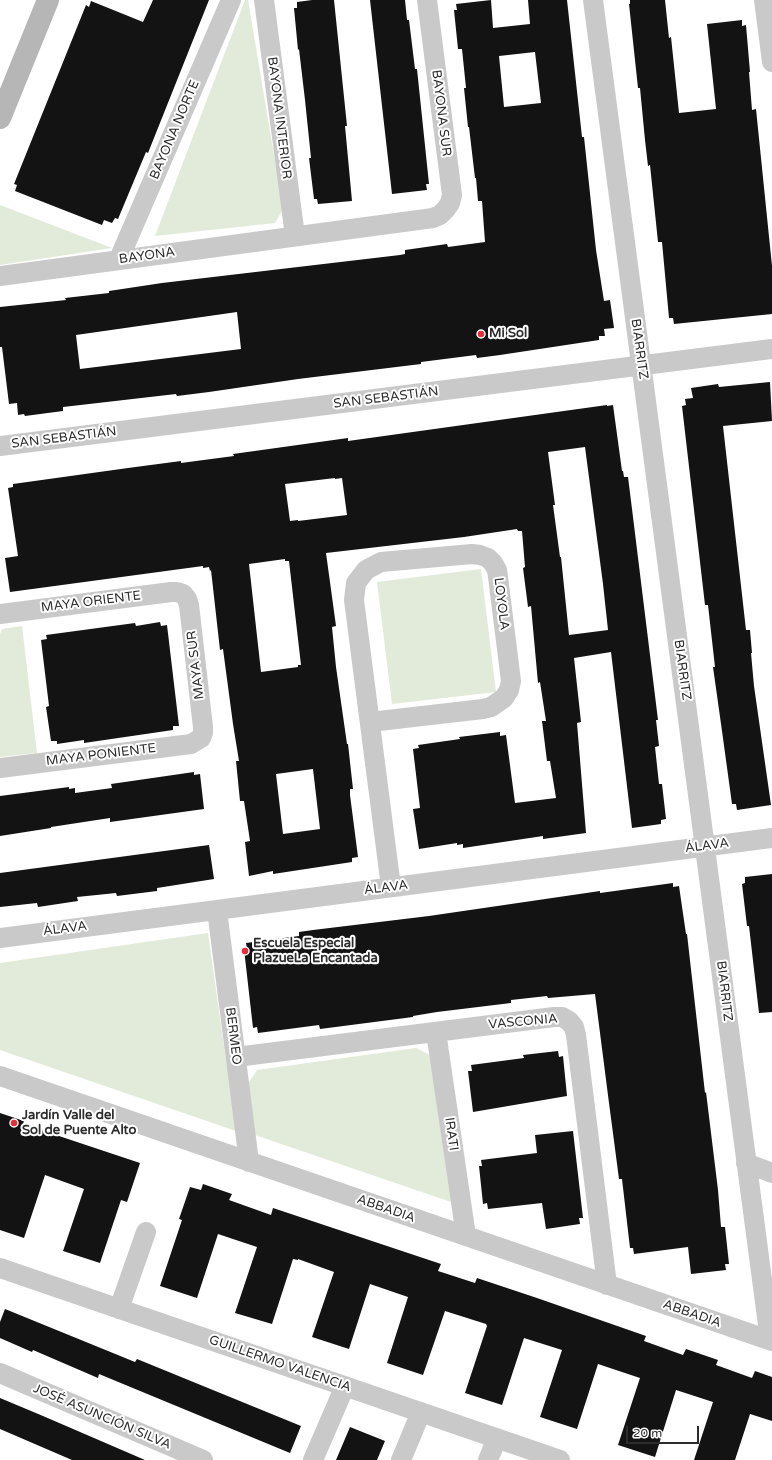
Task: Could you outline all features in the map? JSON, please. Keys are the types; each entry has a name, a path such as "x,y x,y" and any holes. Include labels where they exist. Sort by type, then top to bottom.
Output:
{"street":[{"path":"0,118 48,0"},
{"name":"BAYONA NORTE","path":"119,260 231,0"},
{"name":"BAYONA INTERIOR","path":"264,0 295,236"},
{"name":"BAYONA SUR","path":"427,0 452,195 450,203 446,209 440,215 433,218"},
{"name":"BIARRITZ","path":"593,0 746,1163 771,1340"},
{"path":"764,0 772,62"},
{"name":"BAYONA","path":"0,276 433,218"},
{"name":"SAN SEBASTIÁN","path":"0,446 772,349"},
{"name":"LOYOLA","path":"370,722 483,709 491,707 504,698 509,690 511,680 497,570 488,558 472,554 381,562 366,570 356,583 354,600 391,887"},
{"name":"MAYA ORIENTE","path":"0,614 171,592 182,594"},
{"name":"MAYA SUR","path":"182,594 187,599 189,605 203,727 203,733 200,738"},
{"name":"MAYA PONIENTE","path":"0,768 191,744 200,738"},
{"name":"ÁLAVA","path":"0,938 772,838"},
{"name":"BERMEO","path":"217,910 249,1162"},
{"name":"VASCONIA","path":"236,1057 554,1017 562,1017 569,1021 574,1027 607,1284"},
{"name":"IRATI","path":"436,1032 466,1236"},
{"name":"ABBADIA","path":"0,1076 771,1340"},
{"path":"746,1163 772,1172"},
{"path":"119,1309 146,1232"},
{"name":"GUILLERMO VALENCIA","path":"0,1268 560,1460"},
{"name":"JOSÉ ASUNCIÓN SILVA","path":"0,1373 203,1460"},
{"path":"313,1460 345,1386"},
{"path":"401,1460 421,1412"},
{"path":"488,1460 497,1438"}],"green space":[{"path":"245,0 248,0 283,209 275,223 155,236"},
{"path":"0,205 112,248 0,265"},
{"path":"481,569 496,692 392,704 377,582"},
{"path":"22,626 37,753 0,757 0,634 2,629"},
{"path":"208,933 236,1131 0,1050 0,963"},
{"path":"416,1048 430,1055 451,1202 255,1135 247,1085 257,1070"}],"building":[{"path":"153,0 209,0 148,153 146,152 118,219 115,218 112,223 104,220 102,225 15,191 17,185 14,184 86,5 89,7 91,1 143,22"},
{"path":"334,0 347,126 345,126 352,201 318,204 317,199 314,199 309,158 311,158 305,100 294,8 297,8 297,2"},
{"path":"370,0 405,0 415,69 417,69 429,184 426,184 427,190 392,194"},
{"path":"491,0 493,28 530,24 528,0 567,0 596,250 604,301 610,300 614,328 604,329 605,336 599,336 599,340 500,355 477,358 476,355 421,362 421,364 298,379 209,392 177,396 176,394 63,407 63,411 25,416 24,414 18,415 17,403 9,404 2,347 0,347 0,307 66,300 65,298 109,293 109,291 162,283 400,255 405,254 405,250 447,244 448,247 485,242 482,201 478,201 468,127 462,49 458,49 454,10 457,10 456,4","holes":["535,52 541,103 504,107 499,56","237,312 241,349 80,369 76,335"]},
{"path":"630,0 665,0 669,38 671,37 679,113 716,109 707,24 742,20 742,26 746,25 752,110 756,109 772,266 772,314 674,324 673,318 669,318 662,242 658,242 640,88 638,88 629,4"},
{"path":"770,382 772,421 723,426 746,630 750,630 754,686 771,805 737,810 736,804 732,804 713,667 715,667 708,605 705,605 682,406 686,405 685,399 693,398 691,388 718,384 719,387"},
{"path":"613,405 622,471 624,477 628,477 658,720 656,720 659,746 655,747 659,784 662,784 666,819 661,820 661,824 632,828 611,652 574,658 581,722 577,723 586,833 543,839 543,836 463,848 463,844 457,845 457,843 419,849 413,809 420,808 413,749 419,748 418,745 460,739 459,737 500,732 500,736 506,735 515,803 556,798 550,761 547,761 542,721 546,721 540,682 538,683 531,606 528,607 523,568 525,567 522,531 518,531 517,529 464,537 326,553 336,626 332,627 336,667 348,744 353,789 350,789 350,795 358,857 352,858 352,862 273,874 273,871 249,876 245,842 250,841 244,801 240,801 236,761 239,761 223,649 220,650 211,570 210,571 209,567 203,568 203,566 10,592 5,558 18,556 8,488 13,487 13,484 181,461 181,463 234,456 233,454 348,438 348,441","holes":["585,447 608,630 569,635 548,452","342,478 347,515 290,521 285,484","285,559 285,561 289,561 301,665 298,665 298,667 261,672 249,564","313,769 320,829 283,834 276,774"]},
{"path":"160,622 161,626 167,625 179,726 173,726 173,730 84,743 84,740 57,744 57,741 51,741 46,707 49,706 41,640 47,639 46,635 135,623 136,626"},
{"path":"194,772 194,775 200,774 204,809 110,822 110,818 0,836 0,796 69,787 69,789 75,788 75,793 112,788 111,784"},
{"path":"209,845 214,879 157,888 157,891 117,896 116,893 77,897 78,901 38,907 37,903 0,907 0,873"},
{"path":"772,874 772,1012 759,1013 749,926 747,926 742,884 745,883 745,877"},
{"path":"673,883 673,887 679,886 687,934 705,1093 706,1092 718,1190 721,1227 725,1227 729,1264 725,1264 726,1270 691,1274 688,1247 634,1254 633,1248 630,1248 622,1179 619,1179 595,994 548,998 547,996 511,1000 511,1003 320,1029 319,1025 258,1033 257,1027 253,1028 244,949 247,949 246,943 299,936 299,932 313,930 429,916 600,891 600,893"},
{"path":"558,1051 559,1057 563,1056 567,1096 473,1112 468,1071 472,1071 471,1065 524,1058 523,1055"},
{"path":"0,1113 24,1121 23,1124 140,1163 127,1202 121,1200 100,1263 63,1251 84,1189 45,1175 24,1238 0,1230"},
{"path":"573,1131 583,1218 579,1218 580,1224 546,1229 542,1203 488,1209 487,1203 483,1204 479,1166 482,1166 481,1160 537,1153 535,1135"},
{"path":"203,1184 232,1194 229,1200 271,1215 273,1208 441,1264 438,1271 475,1283 477,1278 537,1298 646,1336 644,1341 683,1355 686,1349 718,1360 716,1365 752,1378 755,1371 772,1377 772,1421 750,1414 735,1460 694,1460 713,1402 676,1390 655,1457 618,1445 640,1378 598,1364 577,1429 540,1417 562,1350 524,1338 502,1405 465,1393 487,1326 486,1324 445,1311 423,1375 387,1363 408,1297 370,1284 349,1349 312,1337 334,1272 298,1259 293,1259 272,1324 235,1313 257,1247 218,1234 197,1298 160,1286 182,1220 179,1219 190,1187 201,1190"},
{"path":"5,1309 135,1362 137,1359 301,1426 290,1453 99,1374 98,1378 33,1350 32,1352 0,1338 0,1322"},
{"path":"0,1398 145,1460 72,1460 0,1429"},
{"path":"350,1427 385,1441 377,1460 336,1460"}],"place":[{"name":"Mi Sol","path":"481,334"},
{"name":"Escuela Especial PlazueLa Encantada","path":"245,951"},
{"name":"Jardín Valle del Sol de Puente Alto","path":"14,1123"}]}
